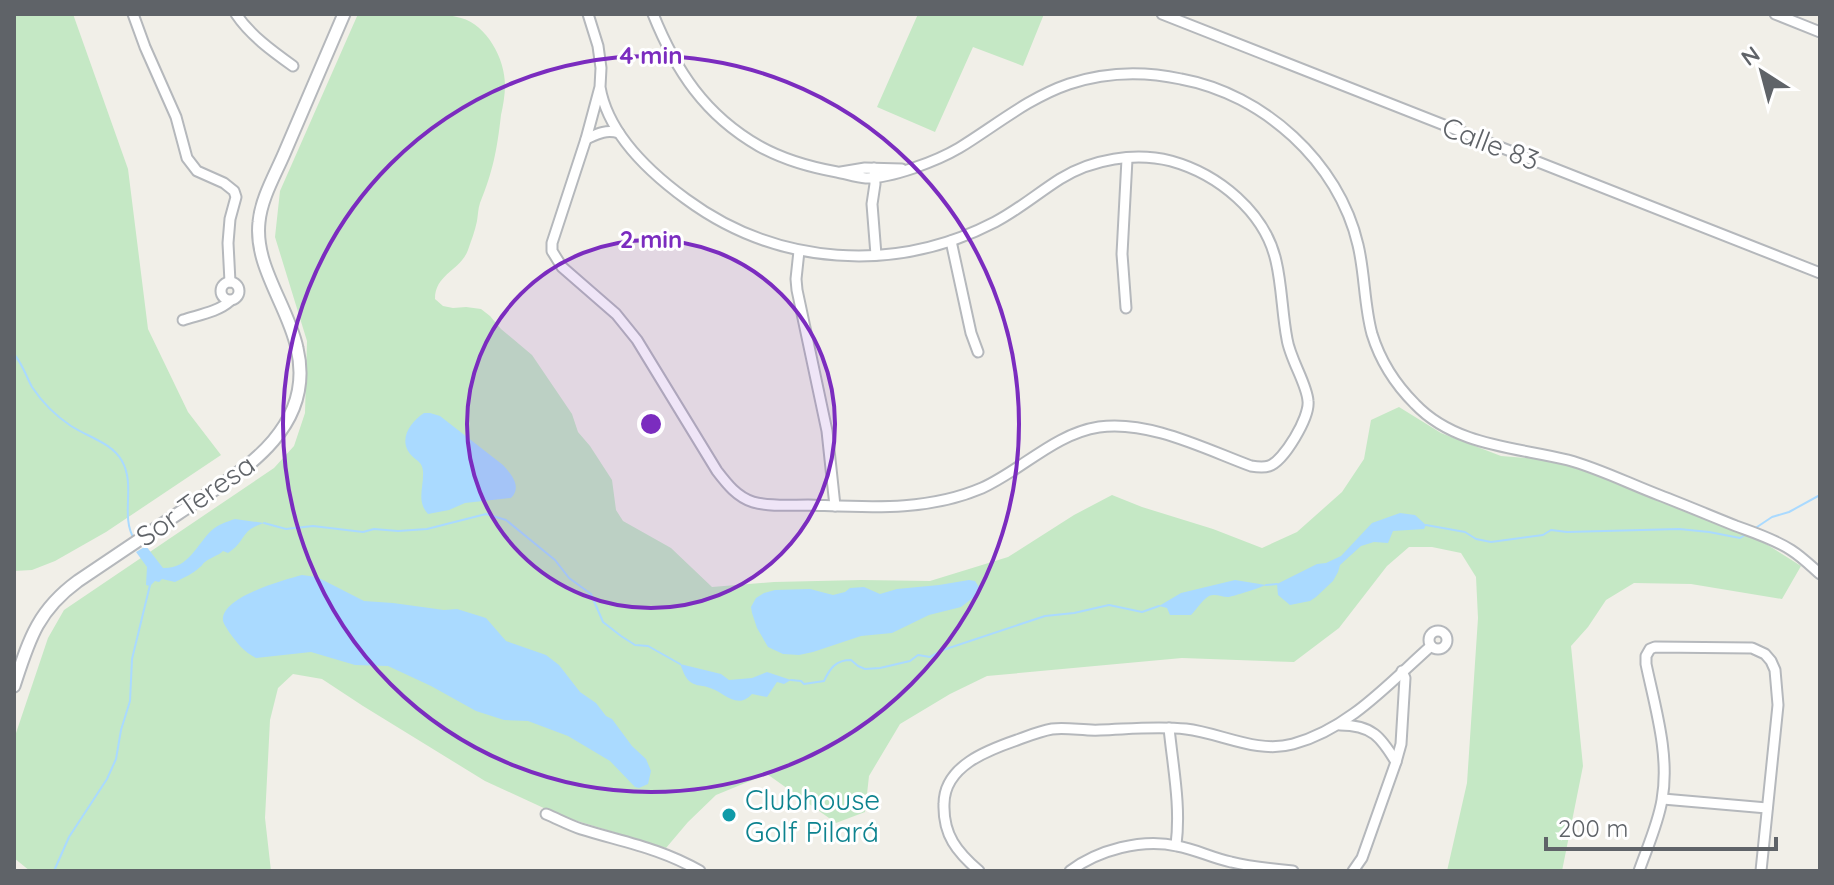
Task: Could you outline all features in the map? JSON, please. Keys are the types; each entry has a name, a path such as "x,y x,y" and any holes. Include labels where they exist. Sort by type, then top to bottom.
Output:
{"street":[{"path":"133,14 176,117 191,166 224,183 236,197 228,243 230,282 223,285 220,291 223,298 230,301 216,310 183,320"},
{"path":"236,14 252,33 293,66"},
{"name":"Sor Teresa","path":"14,686 30,638 58,596 258,458 292,413 298,390 299,359 291,330 262,258 259,221 272,181 344,14"},
{"path":"588,14 598,46 602,100 619,133 656,176 719,221 799,251 828,255 876,255 906,253 951,241 1015,211 1061,178 1085,166 1105,161 1152,158 1191,168 1212,179 1241,202 1272,245 1280,280 1287,343 1308,398 1307,413 1280,459 1261,468 1141,428 1100,427 1056,442 1013,472 947,501 890,507 754,502 727,485 637,340 616,314 562,267 552,251 600,87"},
{"path":"653,14 675,63 696,92 730,127 774,155 839,173 852,169 870,173 905,170 928,162 957,149 1042,95 1101,76 1160,76 1210,86 1230,94 1274,121 1290,135 1316,160 1329,181 1357,240 1373,335 1384,364 1418,407 1437,422 1462,435 1489,445 1572,461 1759,534 1794,552 1820,574"},
{"name":"Calle 83","path":"1162,14 1820,273"},
{"path":"1775,14 1820,32"},
{"path":"586,139 604,132 619,133"},
{"path":"1126,308 1122,254 1127,159"},
{"path":"870,173 876,255"},
{"path":"951,241 978,352"},
{"path":"799,251 797,290 827,431 835,506"},
{"path":"979,871 956,849 949,835 945,794 952,778 984,752 1050,729 1187,729 1255,746 1290,745 1339,725 1431,646"},
{"path":"1639,871 1663,799 1662,747 1646,664 1646,656 1655,647 1752,648 1771,661 1777,695 1761,871"},
{"path":"1353,871 1362,858 1396,762 1403,725 1405,678 1402,671"},
{"path":"1339,725 1352,725 1370,731 1379,737 1396,762"},
{"path":"1169,728 1177,791 1176,845"},
{"path":"1663,799 1767,808"},
{"path":"546,814 579,828 660,852 700,871"},
{"path":"1070,871 1106,852 1150,844 1176,845 1230,862 1293,871"}],"green space":[{"path":"425,13 461,18 479,28 493,44 502,65 505,85 494,160 468,250 443,278 435,299 443,306 481,309 532,355 572,414 578,432 612,480 616,510 623,521 671,548 712,587 774,582 930,581 1008,557 1112,495 1262,548 1297,532 1342,492 1364,459 1371,420 1399,407 1441,433 1501,456 1551,460 1612,480 1763,542 1801,566 1782,599 1691,584 1634,583 1606,600 1571,646 1583,766 1562,871 1447,871 1467,783 1478,618 1476,577 1461,553 1432,547 1409,547 1387,566 1339,628 1294,662 1182,658 987,676 900,724 869,776 865,812 836,823 767,774 716,795 666,848 561,816 485,781 322,679 293,674 278,688 270,720 265,818 271,871 30,871 14,858 14,739 48,638 64,610 274,468 294,446 305,413 307,341 275,237 280,191 358,14"},
{"path":"14,14 73,14 128,169 148,329 188,412 221,455 106,532 55,561 32,570 14,571"},
{"path":"918,14 1044,14 1023,66 973,47 935,132 877,107"}],"water":[{"path":"424,413 440,416 503,465 516,485 511,498 465,503 428,514 421,499 422,468 406,444 407,432"},
{"path":"1400,513 1415,515 1426,525 1424,529 1393,531 1388,543 1374,542 1361,546 1340,565 1333,581 1310,601 1290,605 1278,595 1277,584 1341,556 1372,523"},
{"path":"235,519 264,523 250,529 228,553 223,551 207,560 188,576 175,582 162,579 146,585 147,567 136,552 146,546 163,568 179,565 215,528"},
{"path":"302,575 317,577 364,601 457,609 486,618 506,641 546,655 559,665 580,692 612,719 646,759 651,771 648,784 635,787 610,761 568,736 528,721 504,720 476,711 388,666 355,665 311,652 252,656 229,632 223,621 225,612 242,597"},
{"path":"1235,580 1266,585 1231,597 1209,596 1191,615 1170,615 1167,608 1159,606 1181,593"},
{"path":"975,581 979,587 974,597 961,607 929,615 892,633 861,636 799,655 783,654 768,647 757,628 751,607 756,598 775,590 810,589 833,595 850,588 864,587 880,594"},
{"path":"680,664 721,674 729,680 752,678 767,672 791,680 784,684 777,682 767,697 752,694 741,701 691,683"}],"waterway":[{"path":"14,354 32,387 60,418 106,445 122,461 128,480 128,520 134,539"},
{"path":"1754,529 1772,517 1789,512 1820,495"},
{"path":"264,523 286,529 313,526 363,532 374,529 427,529 486,514 506,520 591,594 603,622 635,645 648,646 680,664"},
{"path":"1426,525 1465,532 1476,539 1491,542 1543,535 1551,530 1679,529 1740,538 1745,535"},
{"path":"1266,585 1277,584"},
{"path":"54,871 69,837 107,779 116,759 130,701 132,659 150,585"},
{"path":"791,680 804,684 824,681 834,666 846,660 865,669 910,661 918,655 930,657 1045,616 1109,605 1142,612 1159,606"}],"place":[{"name":"Clubhouse Golf Pilará","path":"729,815"}]}
